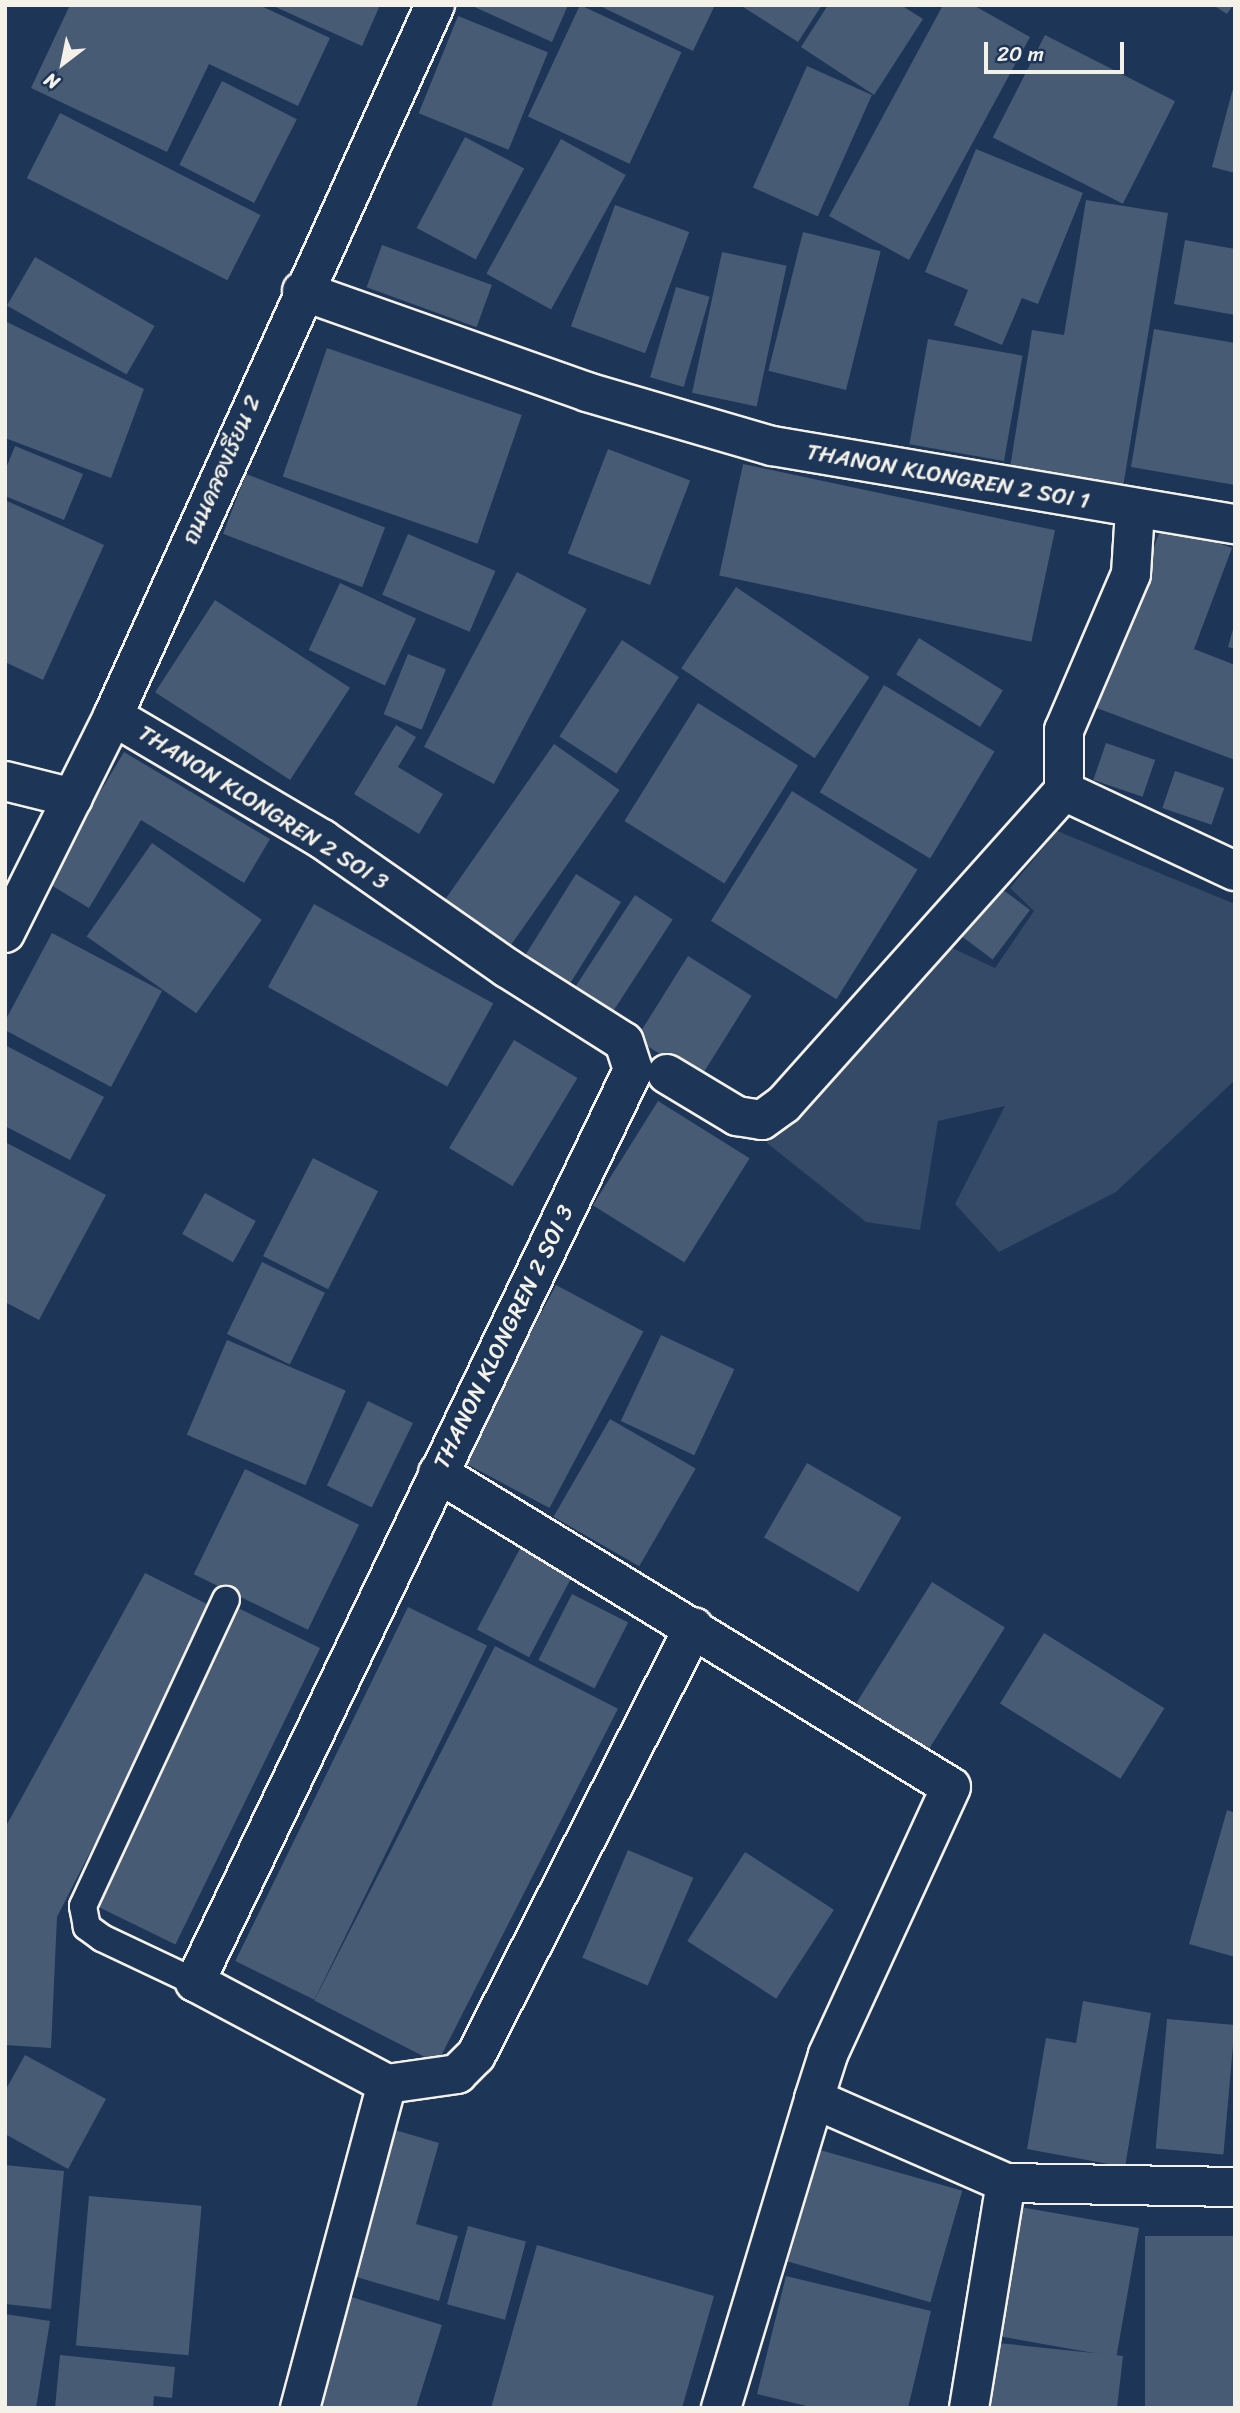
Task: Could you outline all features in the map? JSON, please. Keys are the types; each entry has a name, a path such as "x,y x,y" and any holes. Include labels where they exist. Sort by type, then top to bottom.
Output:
{"street":[{"name":"ถนนคลองเรียน 2","path":"5,933 113,716 302,291 435,5"},
{"name":"THANON KLONGREN 2 SOI 1","path":"302,291 587,392 772,446 1135,510 1235,524"},
{"path":"667,1074 737,1116 762,1120 784,1104 1064,791 1064,730 1131,574 1135,510"},
{"name":"THANON KLONGREN 2 SOI 3","path":"113,716 322,839 507,968 624,1042 633,1069 195,1982"},
{"path":"5,780 73,798"},
{"path":"1064,791 1235,871"},
{"path":"438,1474 694,1627 951,1787 828,2054 721,2408"},
{"path":"195,1982 387,2084 457,2074 476,2055 694,1627"},
{"path":"300,2408 387,2084"},
{"path":"814,2099 1006,2183 1235,2187"},
{"path":"969,2408 1006,2183"}],"lane":[{"path":"195,1982 102,1938 87,1927 83,1906 226,1600"}],"shaded area":[{"path":"1057,831 1235,904 1235,1080 1116,1192 999,1252 955,1204 1005,1106 938,1121 920,1230 866,1222 767,1143 950,947 995,968 1034,911 1010,888"}],"building":[{"path":"70,5 259,5 330,38 298,106 209,64 167,152 31,88"},
{"path":"271,5 380,5 362,46"},
{"path":"470,5 568,5 552,42"},
{"path":"580,5 682,52 630,164 528,116"},
{"path":"598,5 715,5 693,51"},
{"path":"740,5 822,5 798,42"},
{"path":"828,5 901,5 923,19 874,95 801,47"},
{"path":"943,5 973,5 1030,37 909,260 829,216"},
{"path":"1213,5 1233,5 1227,14"},
{"path":"458,16 548,52 509,150 419,113"},
{"path":"1045,35 1175,101 1123,204 993,137"},
{"path":"807,66 872,95 818,216 753,188"},
{"path":"222,81 297,119 254,203 179,165"},
{"path":"1235,81 1235,173 1212,167"},
{"path":"60,113 260,215 227,280 27,178"},
{"path":"465,137 524,168 476,259 417,228"},
{"path":"561,139 626,175 551,310 486,274"},
{"path":"976,149 1083,193 1038,304 1022,298 1002,345 954,325 968,290 925,272"},
{"path":"1086,200 1168,213 1123,487 1010,468 1032,330 1064,335"},
{"path":"615,205 689,232 645,353 571,326"},
{"path":"803,232 881,251 846,390 768,371"},
{"path":"1185,240 1235,249 1235,315 1174,304"},
{"path":"382,245 492,285 477,327 367,287"},
{"path":"722,252 787,266 757,407 692,393"},
{"path":"35,257 155,326 127,374 7,305"},
{"path":"676,287 710,297 684,387 650,377"},
{"path":"5,321 144,389 111,478 5,438"},
{"path":"1154,329 1235,343 1235,485 1131,467"},
{"path":"928,339 1023,356 1004,461 909,444"},
{"path":"327,348 522,415 477,544 283,477"},
{"path":"15,446 83,474 64,520 5,496 5,471"},
{"path":"608,449 690,481 650,585 568,554"},
{"path":"743,464 1055,530 1031,642 719,576"},
{"path":"246,474 385,527 362,587 223,534"},
{"path":"5,500 104,545 43,680 5,662"},
{"path":"1163,523 1232,548 1194,649 1235,665 1235,760 1094,707"},
{"path":"408,534 495,571 470,632 382,595"},
{"path":"517,572 587,609 494,784 424,747"},
{"path":"340,583 416,618 385,686 309,650"},
{"path":"736,587 869,677 815,758 681,668"},
{"path":"215,600 350,688 290,780 155,692"},
{"path":"1235,622 1235,649 1228,647"},
{"path":"919,638 1003,690 980,727 896,674"},
{"path":"622,640 679,677 616,773 559,736"},
{"path":"408,654 446,669 422,730 384,714"},
{"path":"884,685 995,751 930,859 820,792"},
{"path":"698,703 798,766 724,883 624,821"},
{"path":"396,725 416,737 398,767 443,794 419,834 354,794"},
{"path":"1106,743 1155,760 1142,797 1093,780"},
{"path":"554,744 620,790 504,955 439,909"},
{"path":"124,752 270,839 244,883 141,820 89,908 46,882"},
{"path":"1175,771 1224,788 1211,825 1162,808"},
{"path":"792,791 918,869 836,999 711,921"},
{"path":"152,843 262,920 196,1013 87,936"},
{"path":"576,874 621,902 566,990 521,962"},
{"path":"990,880 1030,910 993,960 953,930"},
{"path":"635,895 673,920 610,1017 572,992"},
{"path":"314,904 493,1003 447,1086 268,987"},
{"path":"52,933 162,991 111,1087 5,1030 5,1021"},
{"path":"688,956 752,996 700,1079 636,1039"},
{"path":"514,1040 577,1078 513,1186 449,1148"},
{"path":"5,1045 104,1097 70,1160 5,1126"},
{"path":"658,1101 750,1158 684,1263 593,1205"},
{"path":"5,1142 106,1195 39,1320 5,1302"},
{"path":"313,1158 378,1191 328,1289 263,1256"},
{"path":"205,1193 256,1221 233,1262 182,1234"},
{"path":"262,1262 325,1293 290,1365 227,1334"},
{"path":"556,1285 643,1331 550,1508 462,1462"},
{"path":"661,1335 734,1369 694,1455 621,1421"},
{"path":"227,1340 346,1390 305,1485 187,1435"},
{"path":"368,1401 413,1423 372,1507 327,1485"},
{"path":"610,1419 696,1468 639,1566 554,1517"},
{"path":"807,1463 901,1518 858,1592 764,1537"},
{"path":"245,1469 359,1525 308,1630 194,1574"},
{"path":"523,1543 575,1571 529,1657 477,1630"},
{"path":"145,1573 215,1608 57,1917 51,2048 5,2045 5,1828"},
{"path":"932,1582 1005,1628 925,1755 853,1709"},
{"path":"572,1594 628,1623 595,1689 538,1660"},
{"path":"232,1605 320,1648 175,1945 87,1902"},
{"path":"408,1607 487,1646 314,2000 235,1961"},
{"path":"1044,1633 1164,1708 1120,1779 1000,1703"},
{"path":"495,1646 618,1709 437,2063 314,2001"},
{"path":"1227,1810 1235,1813 1235,1957 1189,1944"},
{"path":"628,1850 693,1878 648,1985 582,1958"},
{"path":"745,1852 834,1910 776,1999 687,1941"},
{"path":"1083,2001 1151,2013 1125,2167 1027,2149 1046,2038 1076,2043"},
{"path":"1167,2019 1235,2025 1223,2154 1156,2149"},
{"path":"25,2055 106,2099 68,2169 5,2134 5,2091"},
{"path":"395,2130 439,2143 416,2224 458,2236 439,2301 353,2276"},
{"path":"820,2150 962,2191 930,2302 788,2262"},
{"path":"5,2165 64,2171 51,2309 5,2304"},
{"path":"89,2196 202,2206 188,2355 76,2345"},
{"path":"1015,2206 1139,2228 1116,2357 992,2335"},
{"path":"468,2226 526,2242 505,2320 447,2304"},
{"path":"1145,2236 1235,2236 1235,2408 1145,2408"},
{"path":"537,2245 714,2296 682,2408 491,2408"},
{"path":"786,2276 931,2311 908,2408 815,2408 757,2394"},
{"path":"345,2295 442,2325 416,2408 310,2408"},
{"path":"5,2314 50,2321 36,2408 5,2408"},
{"path":"988,2342 1123,2356 1117,2408 981,2408"},
{"path":"60,2355 175,2367 172,2398 154,2396 153,2408 55,2408"}]}
